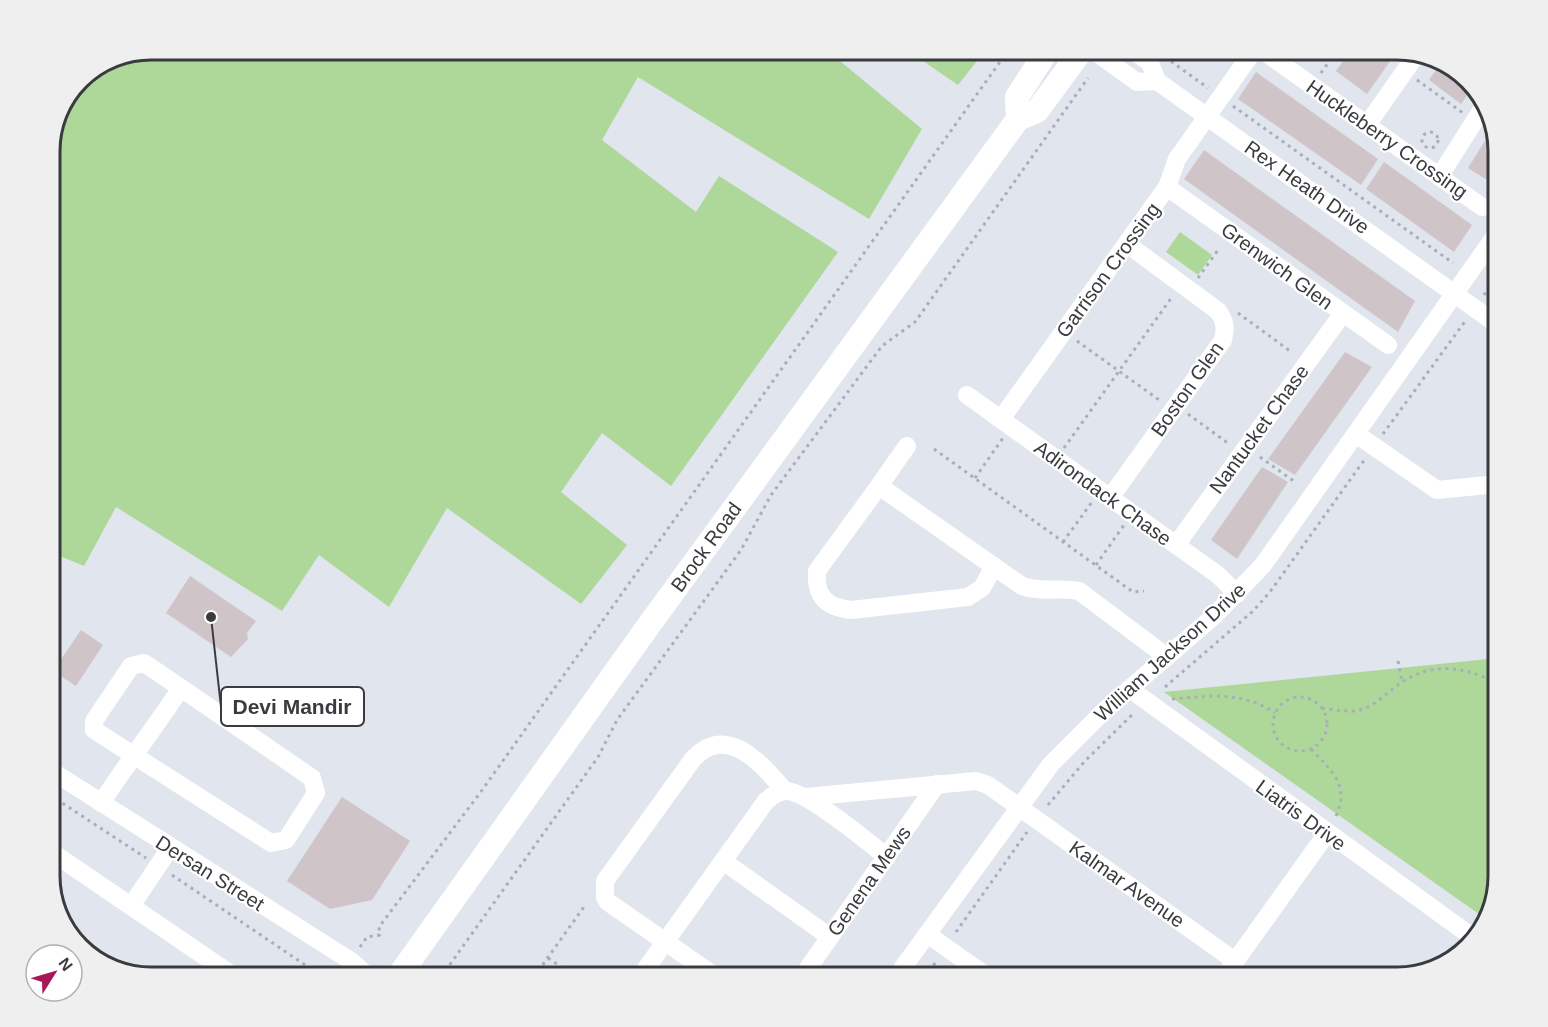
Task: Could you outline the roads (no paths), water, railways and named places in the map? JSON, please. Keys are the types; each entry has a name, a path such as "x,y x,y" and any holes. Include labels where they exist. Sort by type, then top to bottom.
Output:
{"main road":[{"name":"Brock Road","path":"1018,119 1017,97 1041,60"},
{"name":"Brock Road","path":"406,967 649,625 1018,119 1037,111 1074,60"}],"street":[{"name":"Rex Heath Drive","path":"1106,60 1137,82 1157,81"},
{"name":"Rex Heath Drive","path":"1146,60 1150,63 1157,81 1488,318"},
{"name":"Garrison Crossing","path":"1003,427 1064,331 1167,187 1173,166 1247,60"},
{"name":"Huckleberry Crossing","path":"1276,60 1482,207"},
{"path":"1367,125 1412,61"},
{"path":"1439,177 1480,113"},
{"name":"Grenwich Glen","path":"1167,187 1388,345"},
{"name":"Boston Glen","path":"1102,498 1223,340 1226,328 1224,319 1218,311 1127,244"},
{"name":"William Jackson Drive","path":"904,967 1051,764 1130,688 1237,594 1263,565 1488,247"},
{"name":"Nantucket Chase","path":"1176,545 1343,313"},
{"name":"Adirondack Chase","path":"967,395 1003,427 1056,459 1102,498 1218,575 1237,594"},
{"path":"1356,434 1437,490 1488,485"},
{"path":"907,446 817,572 816,582 821,596 832,607 851,610 968,597 982,588 994,566"},
{"path":"879,486 994,566 1034,590 1064,588 1079,591 1167,657"},
{"path":"144,663 181,688 312,778 316,794 286,840 271,843 94,730 94,720 131,666 144,663"},
{"path":"101,803 181,688"},
{"name":"Liatris Drive","path":"1130,688 1467,933"},
{"path":"701,967 608,902 603,889 605,881 693,759 708,746 717,744 734,747 765,768 784,790 806,797 887,856"},
{"name":"Dersan Street","path":"60,776 357,967"},
{"name":"Kalmar Avenue","path":"806,797 976,781 988,785 1235,961"},
{"name":"Genena Mews","path":"810,967 937,784"},
{"path":"648,967 766,801 784,790"},
{"path":"1231,967 1327,833"},
{"path":"131,906 170,848"},
{"path":"60,858 219,967"},
{"path":"723,861 830,937"},
{"path":"927,934 973,967"}],"place":[{"name":"Devi Mandir","path":"211,617"}]}
